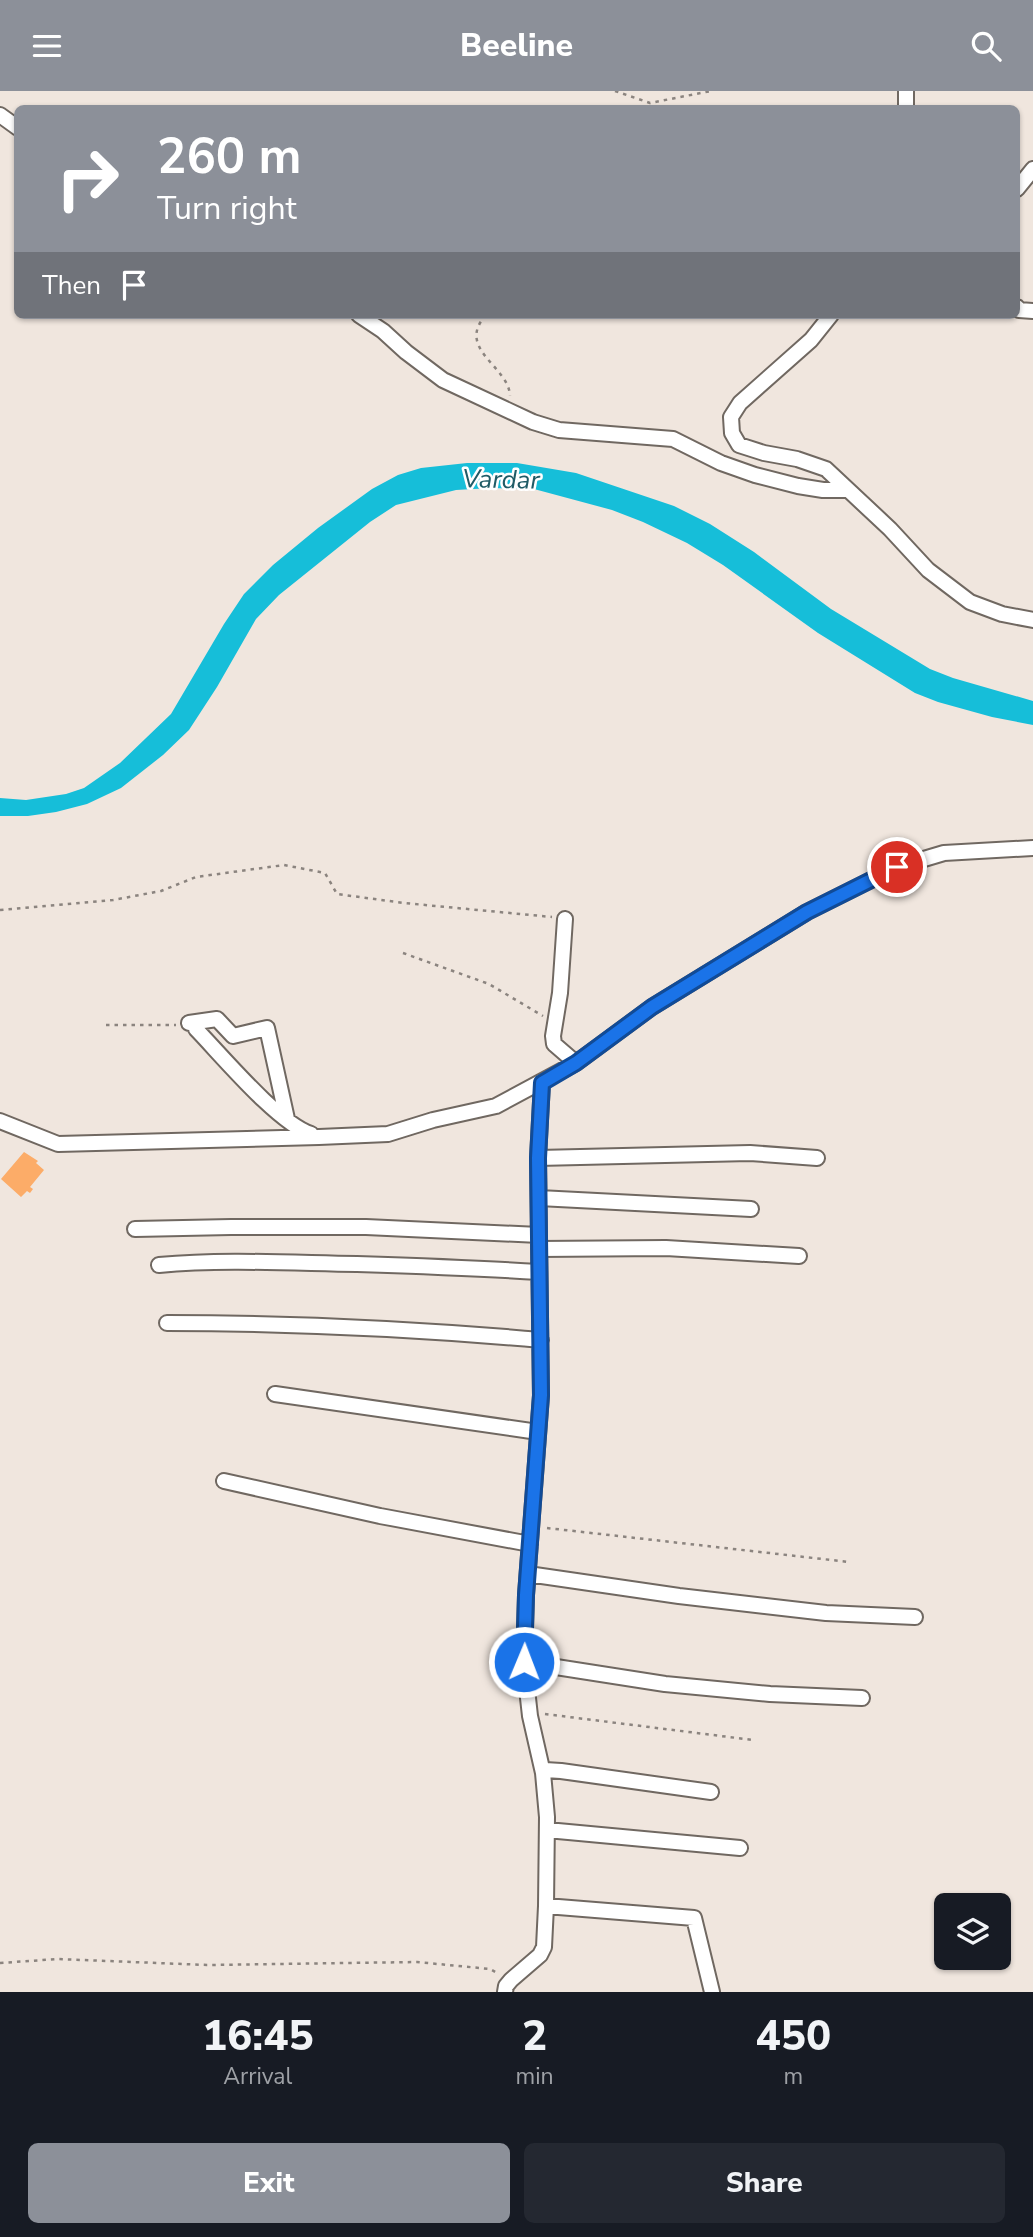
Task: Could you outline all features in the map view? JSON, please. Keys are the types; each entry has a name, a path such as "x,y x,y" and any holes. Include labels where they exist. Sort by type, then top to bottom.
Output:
{"street":[{"path":"1020,184 1033,169"},
{"path":"367,319 443,380 559,431 673,439 721,463 755,475 823,490 847,490"},
{"path":"828,319 811,340 740,403 731,417 732,433 739,445 826,469 890,529 928,570 970,602 1002,614 1033,620"},
{"path":"0,1121 58,1143 319,1137 388,1134 433,1120 496,1106 576,1063 652,1007 807,912 897,867 944,853 1033,848"},
{"path":"565,919 554,1044 576,1063"},
{"path":"287,1119 267,1028 233,1036 217,1019 193,1026 249,1086 298,1129 319,1137"},
{"path":"508,1986 540,1955 544,1947 546,1906 547,1830 543,1773 530,1716 524,1662 541,1395 538,1158 542,1083"},
{"path":"538,1158 750,1153 817,1158"},
{"path":"538,1198 751,1209"},
{"path":"135,1229 366,1227 539,1242 799,1256"},
{"path":"159,1265 307,1263 467,1267 539,1272"},
{"path":"167,1323 284,1323 541,1340"},
{"path":"275,1394 538,1432"},
{"path":"225,1481 380,1516 530,1544"},
{"path":"528,1574 826,1613 915,1617"},
{"path":"524,1662 665,1684 770,1694 862,1698"},
{"path":"543,1773 545,1770 561,1771 711,1792"},
{"path":"547,1830 740,1848"},
{"path":"546,1906 694,1918 712,1992"}],"path":[{"path":"615,91 650,103 711,91"},
{"path":"483,319 476,332 477,344 510,392 505,409"},
{"path":"0,910 113,900 162,891 196,877 284,865 325,873 337,894 565,919"},
{"path":"403,953 489,984 518,999 554,1024"},
{"path":"106,1025 193,1026"},
{"path":"531,1526 849,1562"},
{"path":"530,1716 552,1714 753,1740"},
{"path":"0,1962 58,1959 207,1965 417,1962 490,1969 508,1986"}],"water":[{"name":"Vardar","path":"467,463 517,463 576,473 674,506 710,524 754,552 831,609 930,669 1033,701 1033,725 992,717 915,693 818,633 723,565 687,543 643,522 612,510 534,489 456,490 396,505 370,522 279,595 256,619 189,730 163,755 121,788 87,804 56,812 0,816 0,798 26,800 66,794 84,788 120,763 171,714 244,594 273,565 318,528 372,489 398,475 421,468"}],"building":[{"path":"24,1152 38,1161 36,1163 44,1170 30,1187 33,1189 30,1193 27,1191 21,1197 1,1179"}],"route":[{"path":"524,1662 526,1595 541,1395 538,1158 542,1083 576,1063 652,1007 807,912 897,867"}]}
